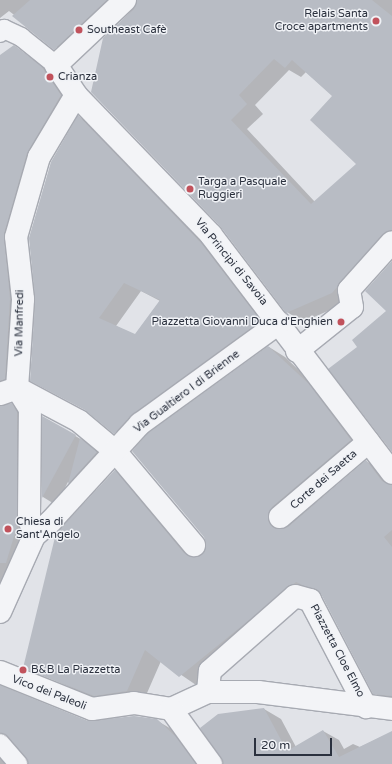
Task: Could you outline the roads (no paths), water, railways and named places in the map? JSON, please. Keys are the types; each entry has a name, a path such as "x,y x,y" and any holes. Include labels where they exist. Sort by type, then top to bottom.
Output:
{"street":[{"path":"0,33 4,29 21,37 56,64 125,0"},
{"name":"Via Principi di Savoia","path":"56,64 76,95 212,235 279,323 297,351 392,473"},
{"name":"Via Manfredi","path":"8,391 23,299 8,235 39,157 76,95"},
{"path":"297,351 352,307 349,290 355,281 392,242"},
{"name":"Via Gualtiero I di Brienne","path":"0,612 34,536 140,424 279,323"},
{"path":"8,391 80,421 115,451 194,545"},
{"path":"8,391 30,410 28,518 34,536"},
{"name":"Corte dei Saetta","path":"280,517 368,442"},
{"name":"Piazzetta Cloe Elmo","path":"208,692 210,670 295,596 310,600 366,707"},
{"name":"Vico dei Paleoli","path":"0,672 92,710 134,704 171,709"},
{"name":"Piazzetta Cloe Elmo","path":"171,709 208,692 258,692 366,707 392,709"},
{"path":"171,709 211,764"},
{"path":"2,747 18,764"}],"place":[{"name":"Relais Santa Croce apartments","path":"376,21"},
{"name":"Southeast Cafè","path":"79,30"},
{"name":"Crianza","path":"50,77"},
{"name":"Targa a Pasquale Ruggieri","path":"190,189"},
{"name":"Piazzetta Giovanni Duca d'Enghien","path":"341,322"},
{"name":"Chiesa di Sant'Angelo","path":"8,529"},
{"name":"B&B La Piazzetta","path":"23,670"}]}
